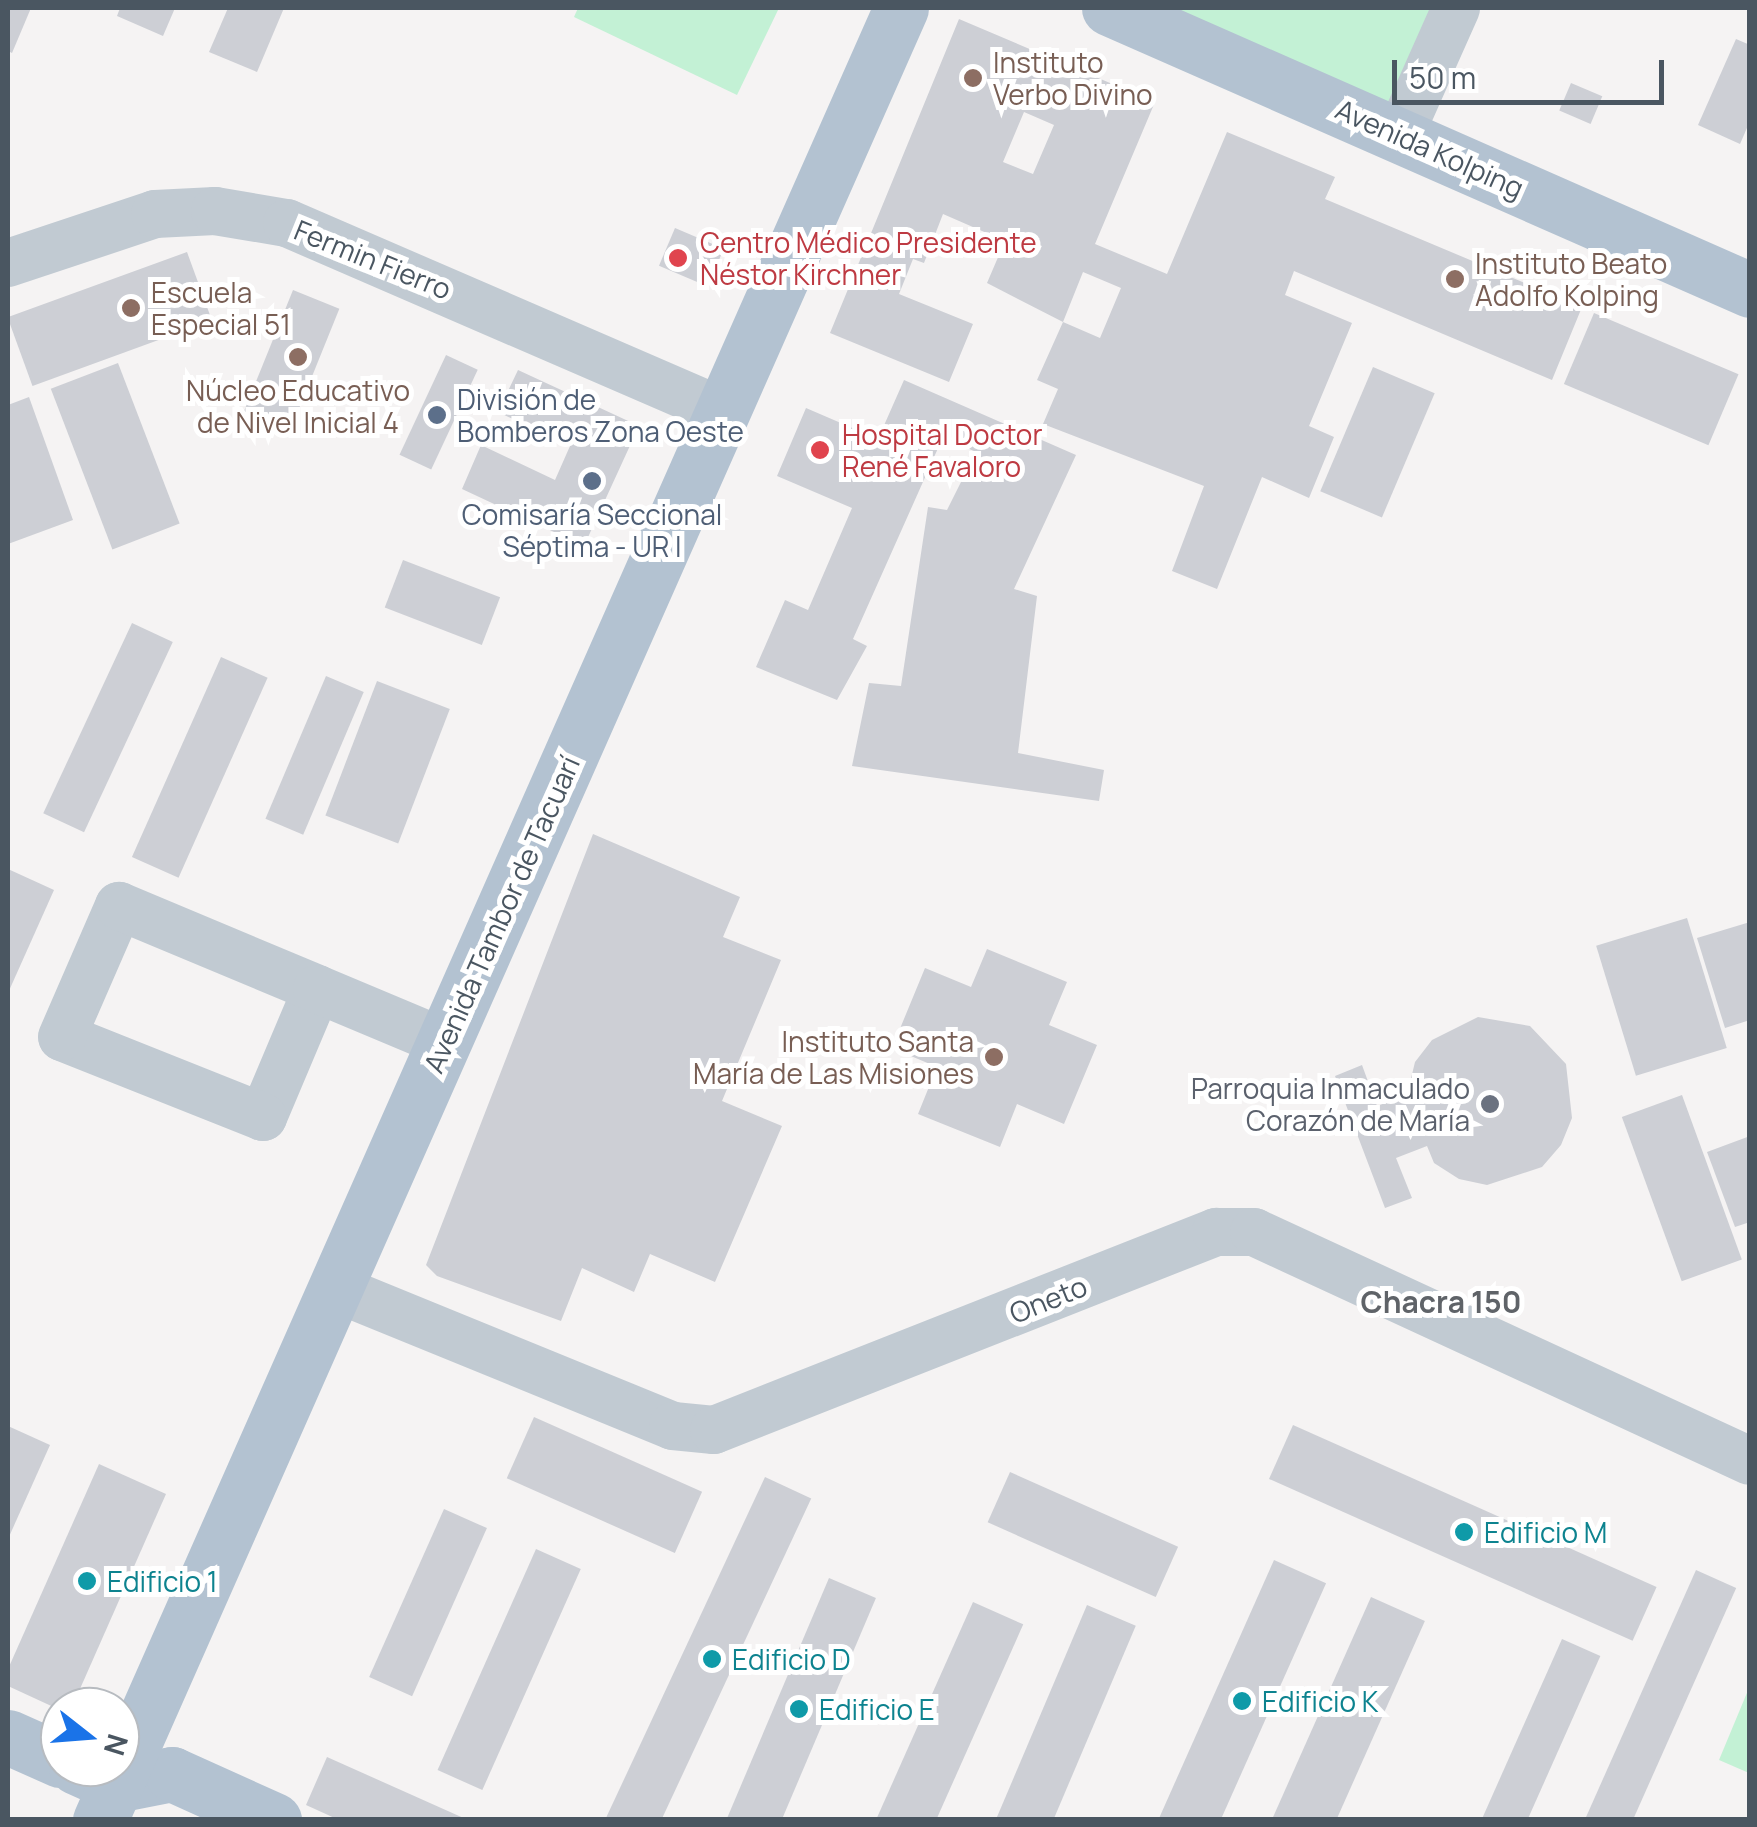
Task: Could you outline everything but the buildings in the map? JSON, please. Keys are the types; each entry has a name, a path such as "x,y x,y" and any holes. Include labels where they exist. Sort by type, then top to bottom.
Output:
{"main road":[{"name":"Avenida Tambor de Tacuarí","path":"106,1798 901,8"},
{"name":"Avenida Kolping","path":"1109,8 1750,290"},
{"path":"8,1737 40,1751"},
{"path":"106,1798 172,1774 274,1820"}],"street":[{"path":"1400,134 1456,8"},
{"name":"Fermin Fierro","path":"8,263 155,214 216,211 287,224 722,411"},
{"path":"316,988 263,1117 62,1037 119,906 316,988 444,1042"},
{"name":"Oneto","path":"335,1288 673,1426 714,1430 1216,1232 1254,1232 1750,1461"}],"green space":[{"path":"578,8 779,8 737,95 574,17"},
{"path":"1109,8 1456,8 1400,134"},
{"path":"1749,1688 1750,1773 1719,1760"}],"place":[{"name":"Instituto Verbo Divino","path":"973,78"},
{"name":"Centro Médico Presidente Néstor Kirchner","path":"678,258"},
{"name":"Instituto Beato Adolfo Kolping","path":"1455,279"},
{"name":"Escuela Especial 51","path":"131,308"},
{"name":"Núcleo Educativo de Nivel Inicial 4","path":"298,357"},
{"name":"División de Bomberos Zona Oeste","path":"437,415"},
{"name":"Hospital Doctor René Favaloro","path":"820,450"},
{"name":"Comisaría Seccional Séptima - UR I","path":"592,481"},
{"name":"Instituto Santa María de Las Misiones","path":"994,1057"},
{"name":"Parroquia Inmaculado Corazón de María","path":"1490,1104"},
{"name":"Edificio M","path":"1464,1532"},
{"name":"Edificio 1","path":"87,1581"},
{"name":"Edificio D","path":"712,1659"},
{"name":"Edificio K","path":"1242,1701"},
{"name":"Edificio E","path":"799,1709"}],"district":[{"name":"Chacra 150","path":"1441,1302"}]}
